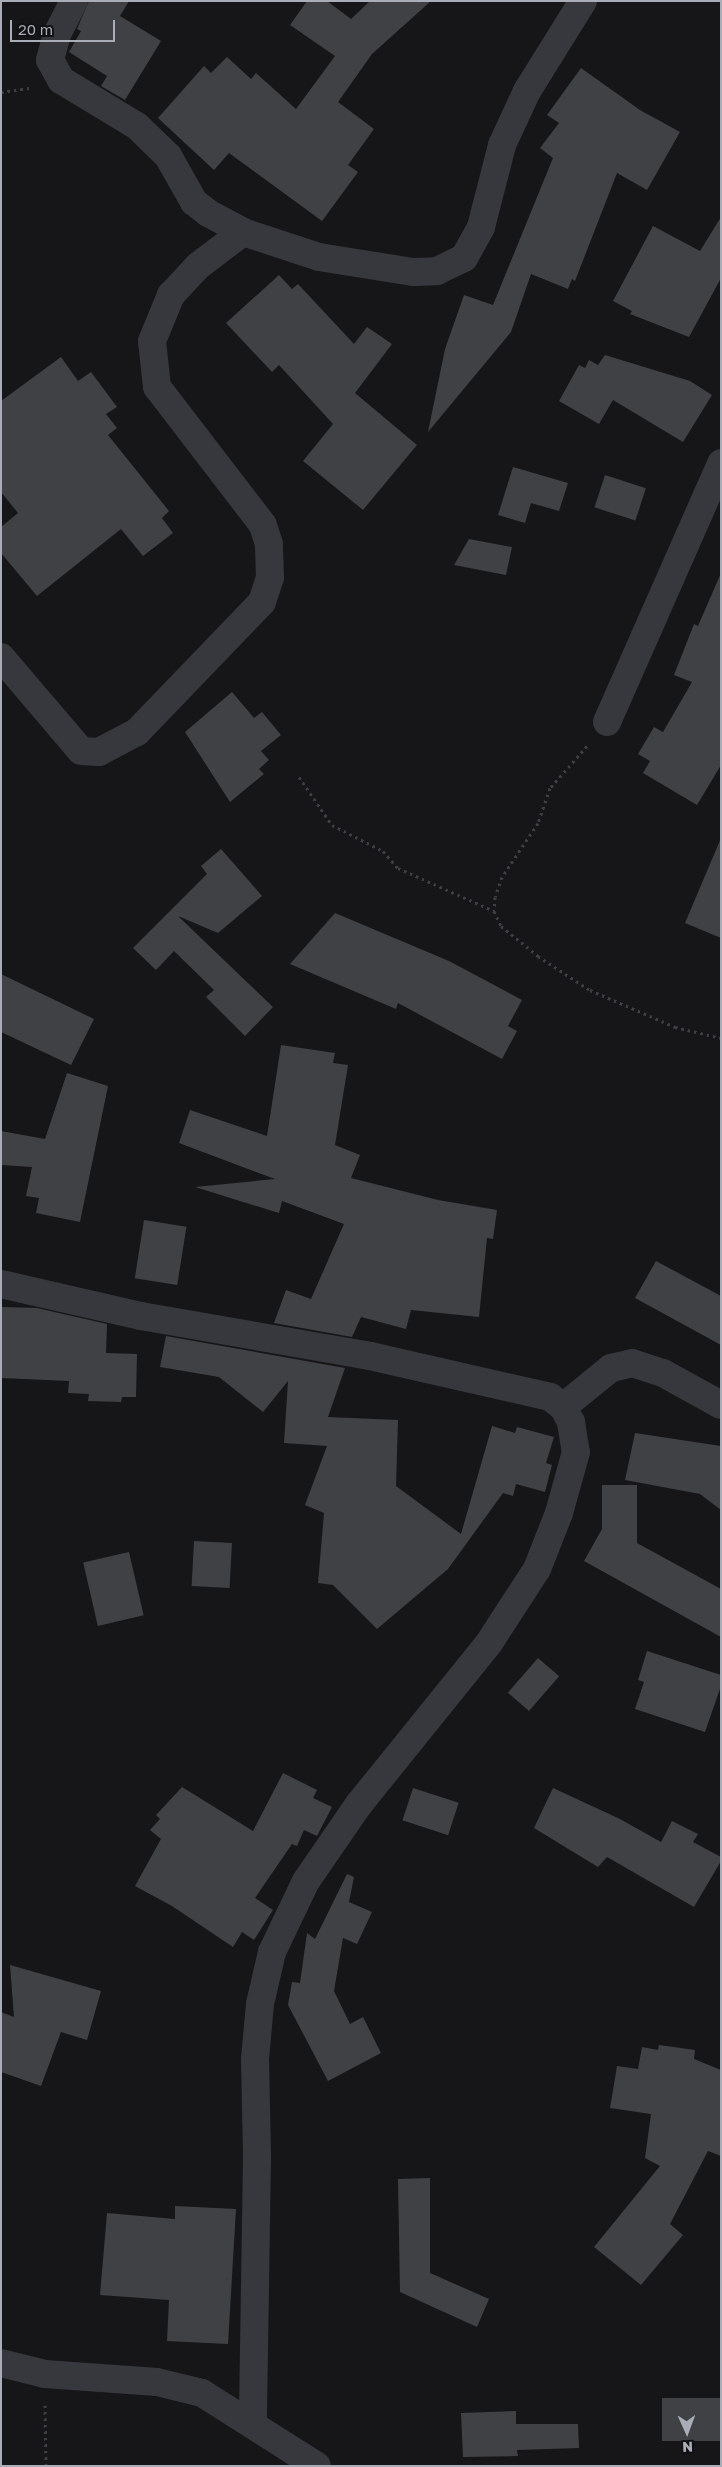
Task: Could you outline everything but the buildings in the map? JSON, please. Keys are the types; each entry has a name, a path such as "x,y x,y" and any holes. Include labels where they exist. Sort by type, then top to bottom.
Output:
{"street":[{"path":"74,1 57,34 50,60 61,80 137,126 168,156 194,202 208,213 243,232 319,257 413,272 436,271 464,258 481,228 502,145 510,127 532,83 583,1"},
{"path":"1,656 81,751 99,752 137,732 262,602 270,577 269,544 263,525 157,387 152,340 171,295 198,266 243,232"},
{"path":"607,722 721,463"},
{"path":"1,1284 141,1316 370,1356 550,1397 563,1407 571,1422 576,1452 559,1513 537,1569 489,1644 349,1819 306,1881 272,1952 260,2004 255,2059 257,2158 252,2422"},
{"path":"563,1407 611,1368 632,1363 663,1373 721,1405"},
{"path":"1,2363 45,2374 157,2382 202,2394 252,2422 317,2466"}],"path":[{"path":"607,722 550,788 538,823 502,877 495,897 494,911 501,926 590,990 675,1027 721,1038"},
{"path":"299,777 332,825 383,851 398,868 494,911"},
{"path":"45,2374 46,2466"}]}
